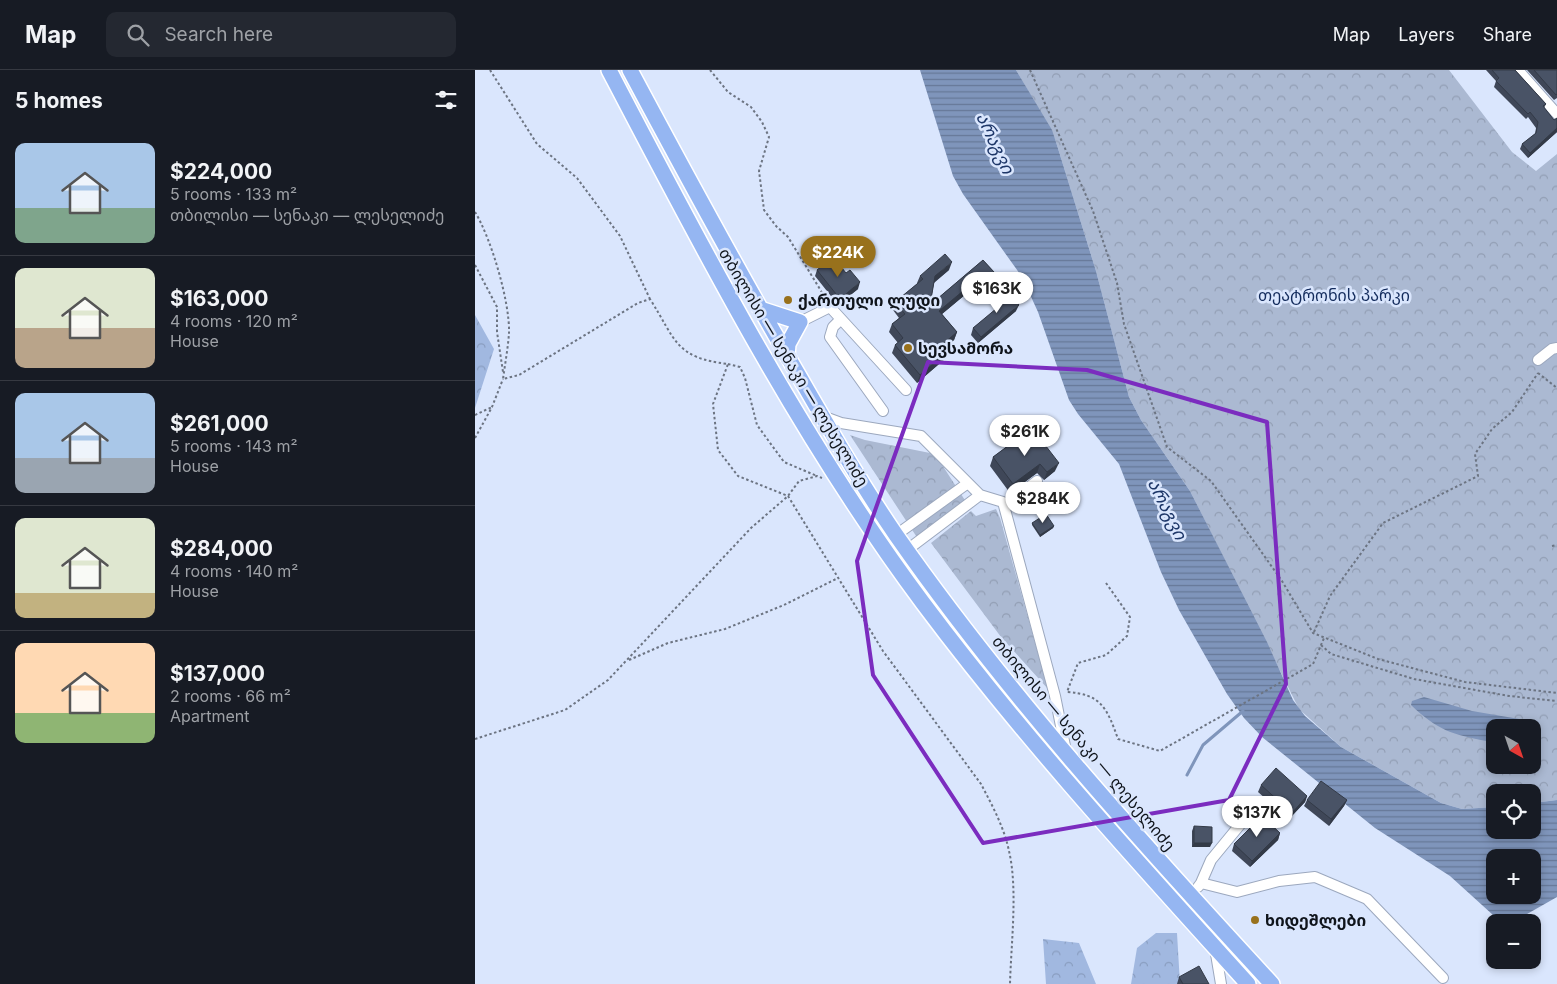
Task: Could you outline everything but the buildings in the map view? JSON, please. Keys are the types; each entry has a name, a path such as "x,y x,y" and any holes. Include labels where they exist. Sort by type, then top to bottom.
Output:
{"highway":[{"name":"თბილისი — სენაკი — ლესელიძე","path":"609,70 667,180 797,412 864,518 906,579 999,701 1040,750 1248,984"},
{"name":"თბილისი — სენაკი — ლესელიძე","path":"630,70 760,309 821,416 896,535 1027,707 1190,895 1272,984"},
{"path":"760,309 800,322 788,344 787,356"}],"lane":[{"path":"1517,70 1557,114"},
{"path":"800,322 830,307 906,390"},
{"path":"840,320 833,327 830,337 883,411"},
{"path":"1538,360 1557,348"},
{"path":"821,416 841,423 921,436 980,495 1003,504"},
{"path":"1003,504 1037,481"},
{"path":"896,535 967,483"},
{"path":"907,550 980,495"},
{"path":"1003,504 1055,696 1067,752"},
{"path":"1190,895 1201,884 1211,860 1248,815"},
{"path":"1201,884 1237,892 1279,881 1315,877 1367,899 1443,978"},
{"path":"1215,947 1221,984"}],"path":[{"path":"490,70 537,144 577,178 620,236 650,299 684,352 702,361 740,367 745,378 757,426 784,462 824,479"},
{"path":"710,70 728,92 751,107 762,122 769,137 759,171 764,210 788,237 830,307"},
{"path":"1030,70 1093,211 1117,283 1124,324 1167,447 1211,482 1282,581 1313,633 1378,659 1465,682 1557,693"},
{"path":"475,212 499,273 509,332 503,379 492,407 475,438"},
{"path":"475,266 497,307 503,379"},
{"path":"503,379 519,375 638,303 650,299"},
{"path":"1313,633 1331,596 1383,523 1478,476 1475,454 1492,429 1512,412 1537,374 1538,360"},
{"path":"728,364 713,404 718,450 738,476 788,496 883,652 981,784 994,808 1009,851 1013,895 1010,984"},
{"path":"1537,374 1557,388"},
{"path":"475,416 492,407"},
{"path":"475,739 565,710 608,680 628,661 751,528 788,496 799,481 817,476"},
{"path":"1552,546 1557,545"},
{"path":"628,661 668,643 725,629 784,605 838,578"},
{"path":"1107,583 1130,618 1127,636 1106,655 1078,663 1067,692 1086,693 1099,702 1110,717 1118,739 1159,751 1313,664 1324,638"},
{"path":"1321,645 1331,654 1414,679 1509,696 1557,701"}],"highlighted area":[{"path":"928,362 1087,370 1267,422 1286,684 1229,800 983,843 873,675 857,561"}],"green space":[{"name":"თეატრონის პარკი","path":"1016,70 1449,70 1512,152 1536,171 1557,154 1557,800 1541,802 1541,784 1486,784 1486,808 1462,809 1441,803 1341,747 1299,709 1190,491 1141,420 1129,397 1096,271 1056,142"},
{"path":"475,315 494,349 475,408"},
{"path":"850,435 865,440 935,454 970,508 922,545"},
{"path":"996,509 1048,689 1001,637 931,543 971,511 976,516"},
{"path":"1156,933 1177,933 1180,984 1131,984 1137,948"},
{"path":"1043,939 1079,943 1096,984 1046,984"}],"water":[{"name":"არაგვი","path":"920,70 1016,70 1052,130 1096,271 1129,397 1141,420 1190,491 1267,642 1293,700 1305,716 1341,747 1441,803 1462,809 1486,808 1486,839 1541,839 1541,802 1557,800 1557,897 1527,914 1492,914 1450,876 1375,828 1262,737 1244,718 1227,694 1179,610 1161,572 1119,464 1078,414 1069,400 1038,312 1022,277 963,194 953,176"},
{"path":"1424,697 1472,711 1519,719 1486,719 1486,741 1455,734 1438,726 1411,705 1412,701"}],"waterway":[{"path":"1187,775 1203,745 1243,711"}],"place":[{"name":"ქართული ლუდი","path":"788,300"},
{"name":"სევსამორა","path":"908,348"},
{"name":"ხიდეშლები","path":"1255,920"}]}
